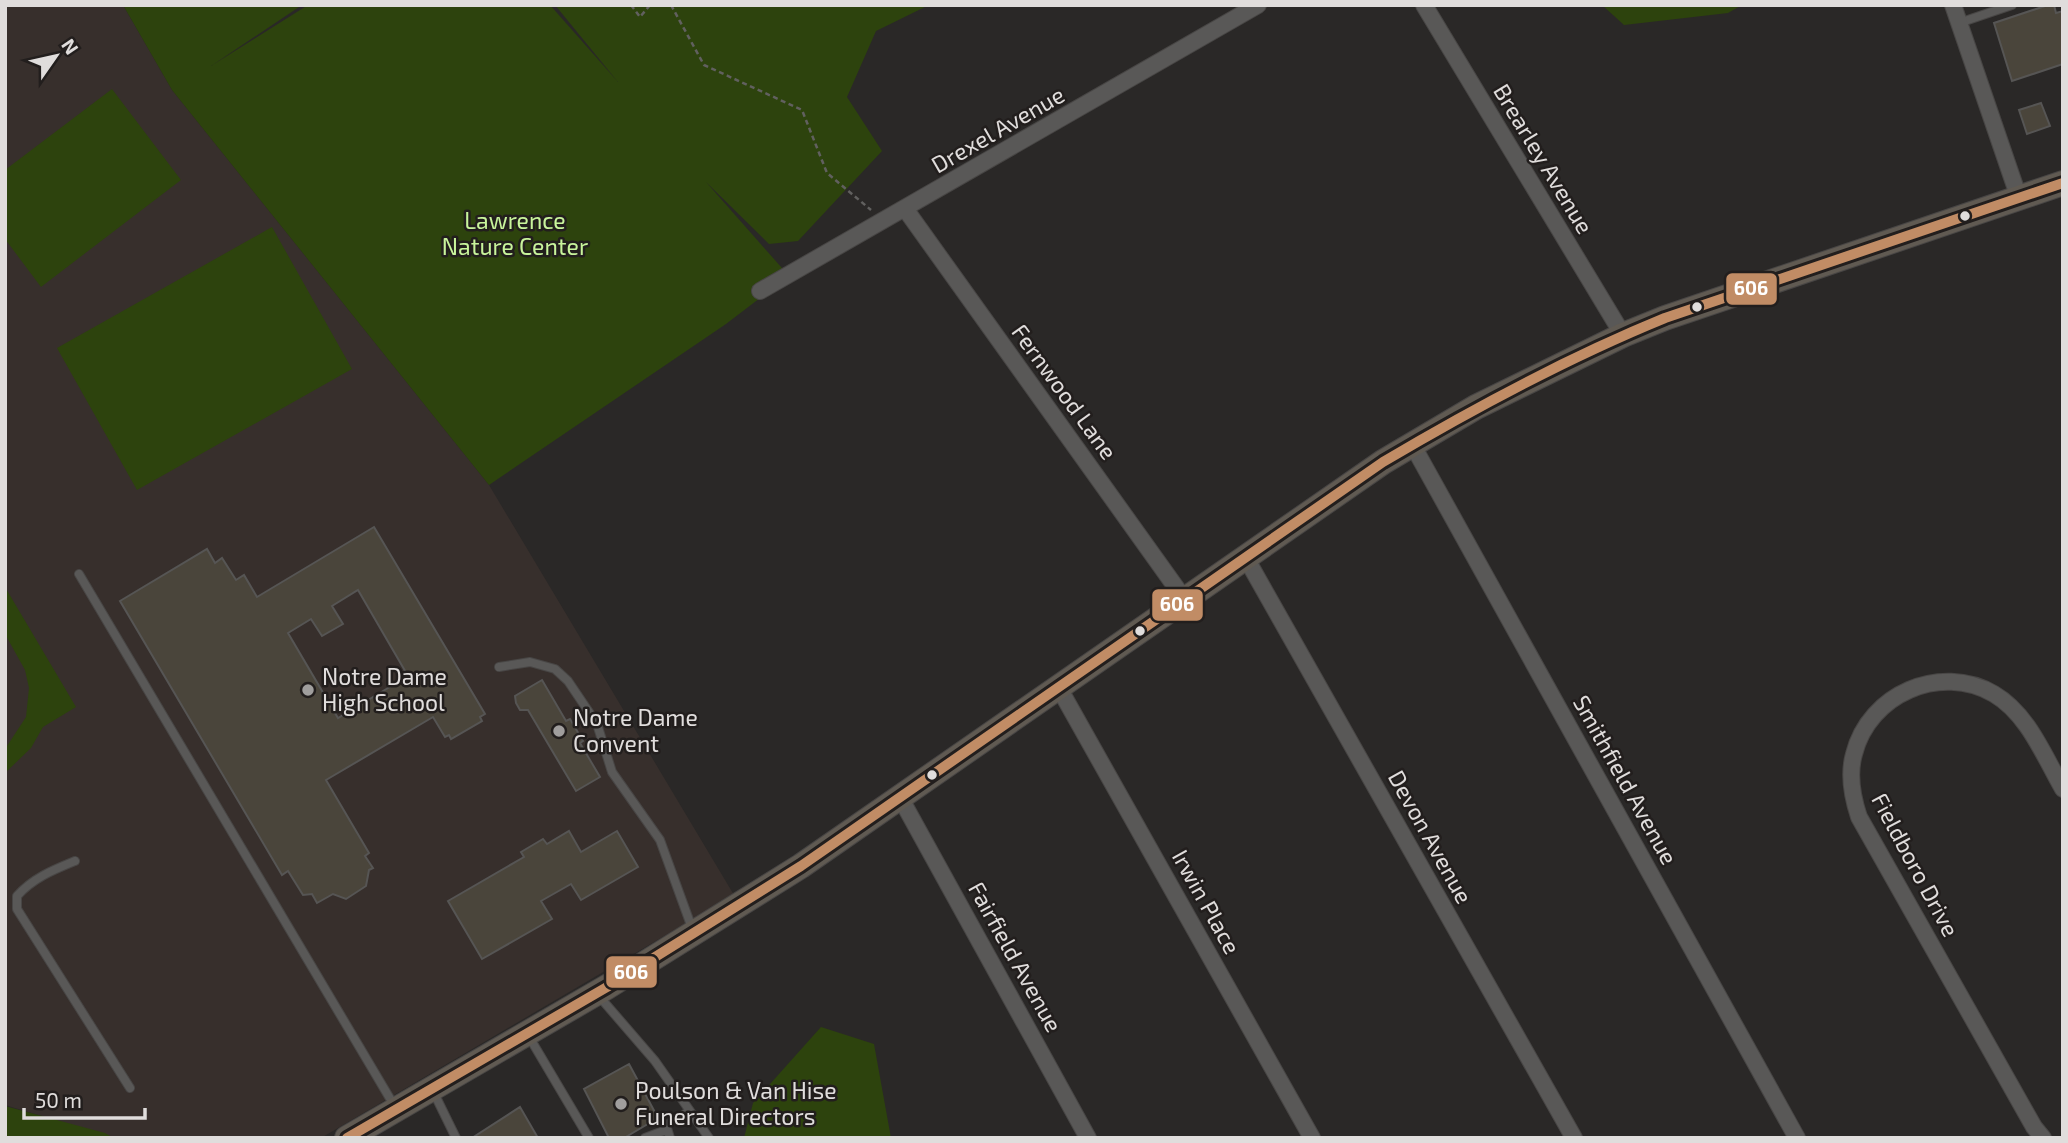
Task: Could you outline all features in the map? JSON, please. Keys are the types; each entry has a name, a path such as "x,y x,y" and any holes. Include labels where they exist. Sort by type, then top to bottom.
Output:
{"main road":[{"path":"347,1138 695,934 901,799 1412,444 1506,391 1623,335 1676,314 2063,183"}],"street":[{"name":"Drexel Avenue","path":"760,291 906,210 1258,5"},
{"name":"Brearley Avenue","path":"1423,5 1623,335"},
{"path":"1953,5 2019,198"},
{"name":"Fernwood Lane","path":"906,210 1185,600"},
{"name":"Smithfield Avenue","path":"1412,444 1797,1138"},
{"name":"Devon Avenue","path":"1246,558 1574,1138"},
{"name":"Fieldboro Drive","path":"2043,1138 2034,1127 1859,817 1851,776 1860,735 1885,703 1920,685 1959,682 1995,695 2011,706 2024,721 2063,789"},
{"name":"Irwin Place","path":"1059,688 1312,1138"},
{"name":"Fairfield Avenue","path":"901,799 1088,1138"}],"lane":[{"path":"1959,23 2012,5"},
{"path":"79,574 396,1109"},
{"path":"499,667 530,662 555,669 568,681 597,724 612,772 660,840 695,934"},
{"path":"75,861 47,873 25,887 17,896 17,909 130,1088"},
{"path":"597,993 655,1061 709,1138"},
{"path":"527,1033 589,1138"},
{"path":"432,1088 456,1138"},
{"path":"645,1138 668,1134 666,1125 690,1111"}],"path":[{"path":"631,5 640,17 650,5"},
{"path":"671,5 704,65 802,110 827,173 885,220"}],"shaded area":[{"name":"Notre Dame High School","path":"5,5 123,5 172,90 489,485 734,895 321,1138 114,1138 5,1105"}],"green space":[{"name":"Lawrence Nature Center","path":"123,5 302,5 211,66 308,5 550,5 618,82 555,5 929,5 876,31 847,97 882,151 798,241 769,244 706,182 789,276 726,324 489,485 172,90"},
{"path":"1602,5 1742,5 1728,13 1624,25"},
{"path":"112,89 181,180 41,287 5,239 5,170"},
{"path":"272,227 352,369 137,490 57,348"},
{"path":"5,587 76,707 43,727 31,748 5,773 5,749 26,717 29,688 25,670 5,634"},
{"path":"821,1027 874,1044 891,1138 744,1138 753,1103"},
{"path":"5,1106 105,1133 114,1138 5,1138"}],"building":[{"path":"2054,5 2056,13 2063,11 2063,64 2012,81 1994,23"},
{"path":"2041,103 2050,126 2027,134 2019,110"},
{"path":"374,527 485,714 480,717 482,721 451,739 449,735 445,737 433,717 326,780 369,853 365,856 373,868 369,870 366,886 346,899 333,894 317,903 312,894 303,895 288,871 282,875 120,601 207,549 215,563 222,558 236,580 244,575 257,597","holes":["358,590 408,676 338,718 288,633 311,619 322,636 343,624 332,606"]},
{"name":"Notre Dame Convent","path":"542,680 566,721 570,719 583,741 580,743 600,777 576,791 528,710 520,710 516,703 515,696"},
{"path":"569,831 581,852 617,831 638,867 581,900 571,884 541,901 552,919 482,959 448,901 524,857 521,852 543,839 547,844"},
{"name":"Poulson & Van Hise Funeral Directors","path":"629,1064 658,1118 624,1138 609,1138 584,1089"},
{"path":"520,1107 538,1138 472,1138"}],"transit line":[{"name":"606","path":"347,1138 607,987 801,866 1383,462 1452,422 1557,367 1665,318 2063,183"}],"place":[{"name":"Notre Dame High School","path":"308,690"},
{"name":"Notre Dame Convent","path":"559,731"},
{"name":"Poulson & Van Hise Funeral Directors","path":"621,1104"}]}
